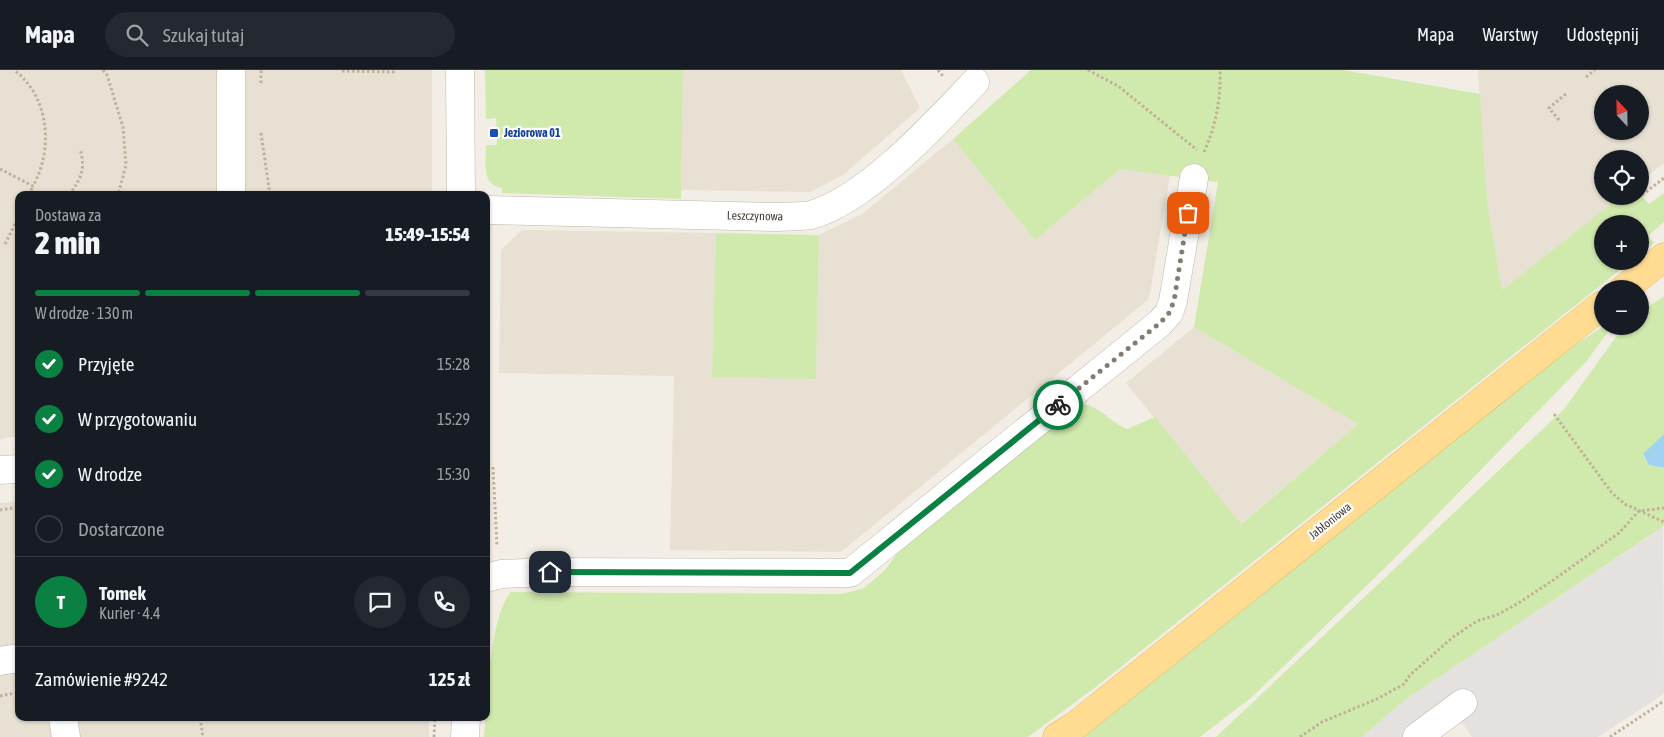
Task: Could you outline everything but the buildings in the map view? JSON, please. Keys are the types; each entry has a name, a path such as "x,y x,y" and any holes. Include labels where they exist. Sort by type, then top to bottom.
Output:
{"main road":[{"path":"1635,280 1664,257"},
{"name":"Jabłoniowa","path":"1057,737 1083,719 1594,311"}],"street":[{"path":"231,70 231,191"},
{"path":"460,70 462,191"},
{"name":"Leszczynowa","path":"490,210 776,217 810,215 838,204 866,186 939,119 975,82"},
{"path":"494,576 850,573 1165,318 1174,301 1198,167"},
{"path":"0,470 15,469"},
{"path":"0,661 15,659"},
{"path":"1418,737 1463,703"},
{"path":"64,721 66,737"},
{"path":"465,737 466,721"}],"path":[{"path":"14,70 23,77 35,94 43,115 46,136 45,158 41,173 31,191"},
{"path":"103,70 107,75 123,127 126,165 119,191"},
{"path":"259,93 263,74 261,70"},
{"path":"1088,70 1118,86 1198,167 1213,131 1221,91 1220,70"},
{"path":"1586,77 1594,70"},
{"path":"342,71 395,72"},
{"path":"1559,120 1549,108 1567,93"},
{"path":"261,130 269,191"},
{"path":"72,191 79,182 83,170 80,149"},
{"path":"0,169 34,186"},
{"path":"1649,190 1664,178"},
{"path":"5,244 15,224"},
{"path":"1554,414 1612,493 1625,504 1664,522"},
{"path":"493,467 496,538 494,576"},
{"path":"0,510 15,508"},
{"path":"1300,737 1322,722 1377,699 1404,684 1410,675 1453,638 1477,621 1497,615 1552,581 1619,533 1639,511 1664,508"},
{"path":"0,696 15,693"},
{"path":"1610,737 1664,701"},
{"path":"200,721 203,737"},
{"path":"434,737 435,721"}],"shaded area":[{"path":"0,70 432,70 432,191 15,191 15,437 0,439"},
{"path":"683,70 901,70 920,108 843,175 810,192 681,190"},
{"path":"1478,70 1664,70 1664,163 1649,175 1649,150 1594,150 1594,205 1610,205 1597,215 1594,215 1594,217 1502,290 1487,202"},
{"path":"953,139 1035,240 1120,169 1170,175 1149,299 841,552 670,550 674,376 499,373 501,250 522,230 716,233 712,377 816,378 819,235 862,214"},
{"path":"1194,327 1358,424 1240,524 1126,383"},
{"path":"15,501 15,721 429,721 429,737 0,737 0,503"},
{"path":"1663,527 1664,694 1598,737 1472,737 1461,721 1439,737 1362,737 1405,700"}],"green space":[{"path":"485,70 683,70 681,199 502,193 502,188 495,186 491,182 486,172 486,145 497,145 496,118 486,119"},
{"path":"1031,70 1343,70 1480,94 1487,202 1502,290 1594,217 1594,270 1620,270 1607,280 1594,280 1594,290 1097,686 1028,737 484,737 485,721 490,721 490,667 494,639 498,620 511,592 842,594 864,588 884,571 912,534 1081,403 1095,408 1127,429 1155,417 1241,524 1358,424 1194,327 1218,182 1120,169 1035,240 953,139"},
{"path":"1664,193 1664,222 1649,235 1649,215 1597,215 1610,205 1649,205"},
{"path":"716,233 819,235 816,379 712,377"},
{"path":"1649,237 1654,243 1649,247"},
{"path":"1664,296 1664,434 1643,455 1649,465 1664,468 1664,526 1405,700 1362,737 1216,737 1564,409 1617,335 1649,335 1649,306"},
{"path":"1594,332 1594,335 1606,335 1586,362 1392,561 1252,697 1200,737 1078,737 1547,363"}],"water":[{"path":"1664,434 1664,468 1649,465 1643,454"}],"way so far":[{"path":"1058,405 1160,323 1169,313 1174,301 1188,213"}],"place":[{"name":"Jeziorowa 01","path":"494,133"}],"route":[{"path":"550,572 850,573 1058,405"}]}
